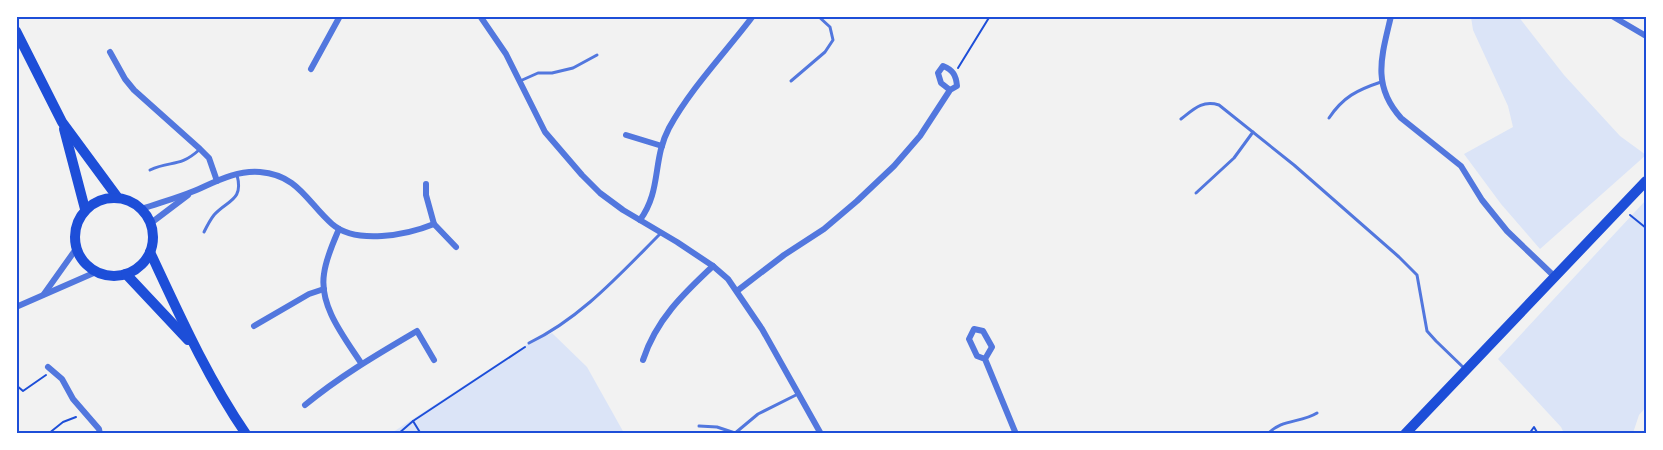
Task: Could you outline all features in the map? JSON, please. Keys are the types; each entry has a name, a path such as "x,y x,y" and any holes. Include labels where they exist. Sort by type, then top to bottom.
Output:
{"main road":[{"path":"16,31 62,122 118,198"},
{"path":"62,122 85,209"},
{"path":"1405,434 1647,181"},
{"path":"106,198 118,198 131,201 142,209 151,223 153,242 145,261 136,269 126,274 106,275 88,266 76,249 75,228 85,209 95,202 106,198"},
{"path":"150,252 196,349 246,434"},
{"path":"126,274 196,349"}],"street":[{"path":"311,69 340,16"},
{"path":"480,16 506,54 545,132 600,193 713,266 728,279 762,329 821,434"},
{"path":"640,220 653,197 662,146 669,129 753,16"},
{"path":"1391,16 1381,58 1381,82 1394,111 1461,166 1482,200 1507,231 1555,278"},
{"path":"1612,16 1647,36"},
{"path":"110,52 134,90 208,158 217,181"},
{"path":"737,291 784,255 825,229 894,166 920,136 950,90 957,86 954,74 943,66 938,73 941,83 950,90"},
{"path":"626,135 662,146"},
{"path":"142,209 237,174 257,171 285,178 300,188 326,218 339,229 355,234 382,236 408,233 434,224"},
{"path":"426,184 426,195 434,224 456,247"},
{"path":"151,223 193,191"},
{"path":"339,229 329,254 324,274 324,289 330,312 361,363"},
{"path":"44,294 76,249"},
{"path":"643,360 654,332 691,286 713,266"},
{"path":"16,308 96,272"},
{"path":"254,326 309,294 324,289"},
{"path":"985,359 992,347 983,331 974,329 969,339 977,356 985,359 1016,434"},
{"path":"305,405 361,363 417,331 434,360"},
{"path":"50,368 62,379 84,414 99,429 100,434"}],"lane":[{"path":"791,81 825,52 833,40 830,27 818,16"},
{"path":"520,81 538,73 552,73 573,68 597,55"},
{"path":"1329,118 1339,103 1348,96 1381,82"},
{"path":"1181,119 1209,102 1220,105 1399,256 1417,275 1427,331 1466,370"},
{"path":"1196,193 1234,158 1253,132"},
{"path":"150,170 160,165 176,165 184,162 200,149"},
{"path":"204,232 216,213 226,207 238,191 240,184 237,174"},
{"path":"530,344 552,333 599,295 661,233"},
{"path":"699,426 717,426 734,433 758,414 799,393"},
{"path":"1268,434 1282,423 1309,418 1317,412"}],"path":[{"path":"954,74 990,16"},
{"path":"1630,215 1647,228"},
{"path":"398,434 412,421 530,344"},
{"path":"16,385 23,391 50,368"},
{"path":"48,434 63,422 84,414"},
{"path":"412,421 421,434"},
{"path":"1529,434 1534,427 1538,434"}],"shaded area":[{"path":"1518,16 1564,75 1620,136 1646,155 1540,249 1501,204 1464,154 1513,127 1508,106 1473,30 1471,17"},
{"path":"1646,200 1646,407 1639,415 1633,433 1564,433 1498,359"},
{"path":"552,333 587,367 624,433 390,434 529,343"}]}
